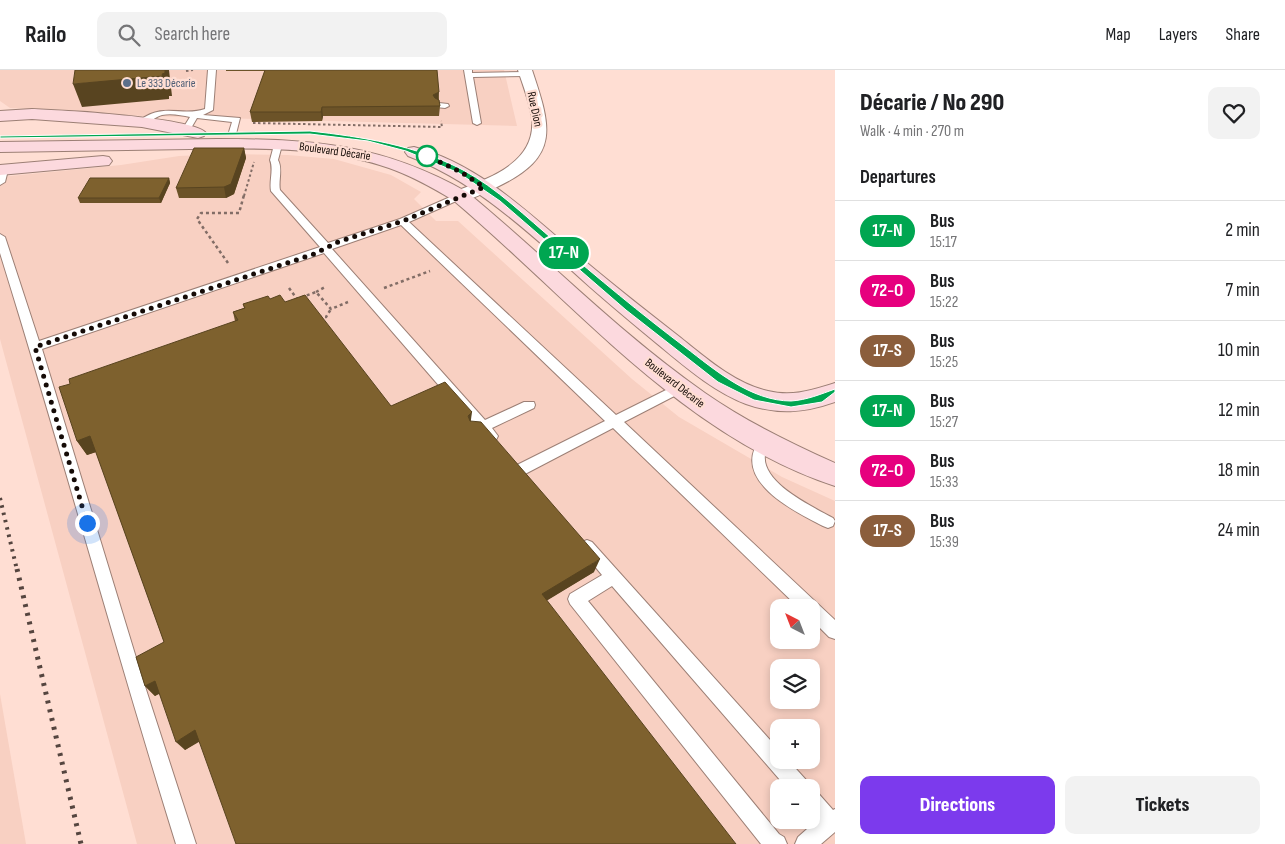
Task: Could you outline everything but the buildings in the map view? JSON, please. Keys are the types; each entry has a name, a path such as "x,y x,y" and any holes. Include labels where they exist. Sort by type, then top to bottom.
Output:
{"street":[{"name":"Rue Dion","path":"460,196 503,179 519,167 531,154 537,141 540,121 525,72"},
{"path":"0,116 30,114 143,122 172,125 191,131 176,151 1,174"},
{"name":"Boulevard Décarie","path":"0,136 191,131 315,133 368,140"},
{"name":"Boulevard Décarie","path":"0,147 191,131 278,145 338,149 387,160 431,178 460,196 598,320 680,388 730,422 766,442 835,475"},
{"name":"Boulevard Décarie","path":"398,147 441,162 484,187 629,308 722,380 757,397 791,404 819,399 835,392"}],"lane":[{"path":"191,131 208,110 212,70"},
{"path":"477,123 468,72 525,72"},
{"path":"278,145 274,160 276,164 274,187 352,277 478,429 498,445"},
{"path":"35,347 314,254 403,221 460,196"},
{"path":"403,221 802,599"},
{"path":"0,237 35,347 132,674 186,844"},
{"path":"520,470 680,388"},
{"path":"478,429 529,405"},
{"path":"766,442 758,452 758,463 773,487 793,503 828,522"},
{"path":"509,458 532,484"},
{"path":"576,534 792,779"},
{"path":"613,577 576,600 772,841 777,844"},
{"path":"820,617 835,631"},
{"path":"805,844 833,821 820,809"}],"path":[{"path":"186,71 193,70"},
{"path":"250,125 250,123 304,122 380,124 406,127 441,125"},
{"path":"303,126 304,122"},
{"path":"239,213 255,161"},
{"path":"239,279 197,219 201,213 239,213 243,216"},
{"path":"316,292 325,286"},
{"path":"289,288 305,303"},
{"path":"315,316 326,317 331,308"}],"shaded area":[{"path":"0,70 504,70 517,126 143,116 10,108 0,101"},
{"path":"227,154 288,155 334,159 391,175 421,192 414,199 436,221 458,221 632,379 679,417 782,477 835,501 835,844 137,844 0,339 0,177 121,165 179,156"},
{"path":"0,694 26,844 0,844"}],"railway":[{"path":"0,498 17,570"},
{"path":"17,569 81,844"}],"bus line":[{"name":"17-N","path":"0,136 310,132 368,140 409,150 432,158 461,172 502,200 629,308 678,348 722,380 768,401 791,404 819,399 835,392"}],"place":[{"name":"Le 333 Décarie","path":"127,83"}],"route":[{"path":"87,523 35,347 314,254 338,242 403,221 484,187 461,172 427,156"}]}
